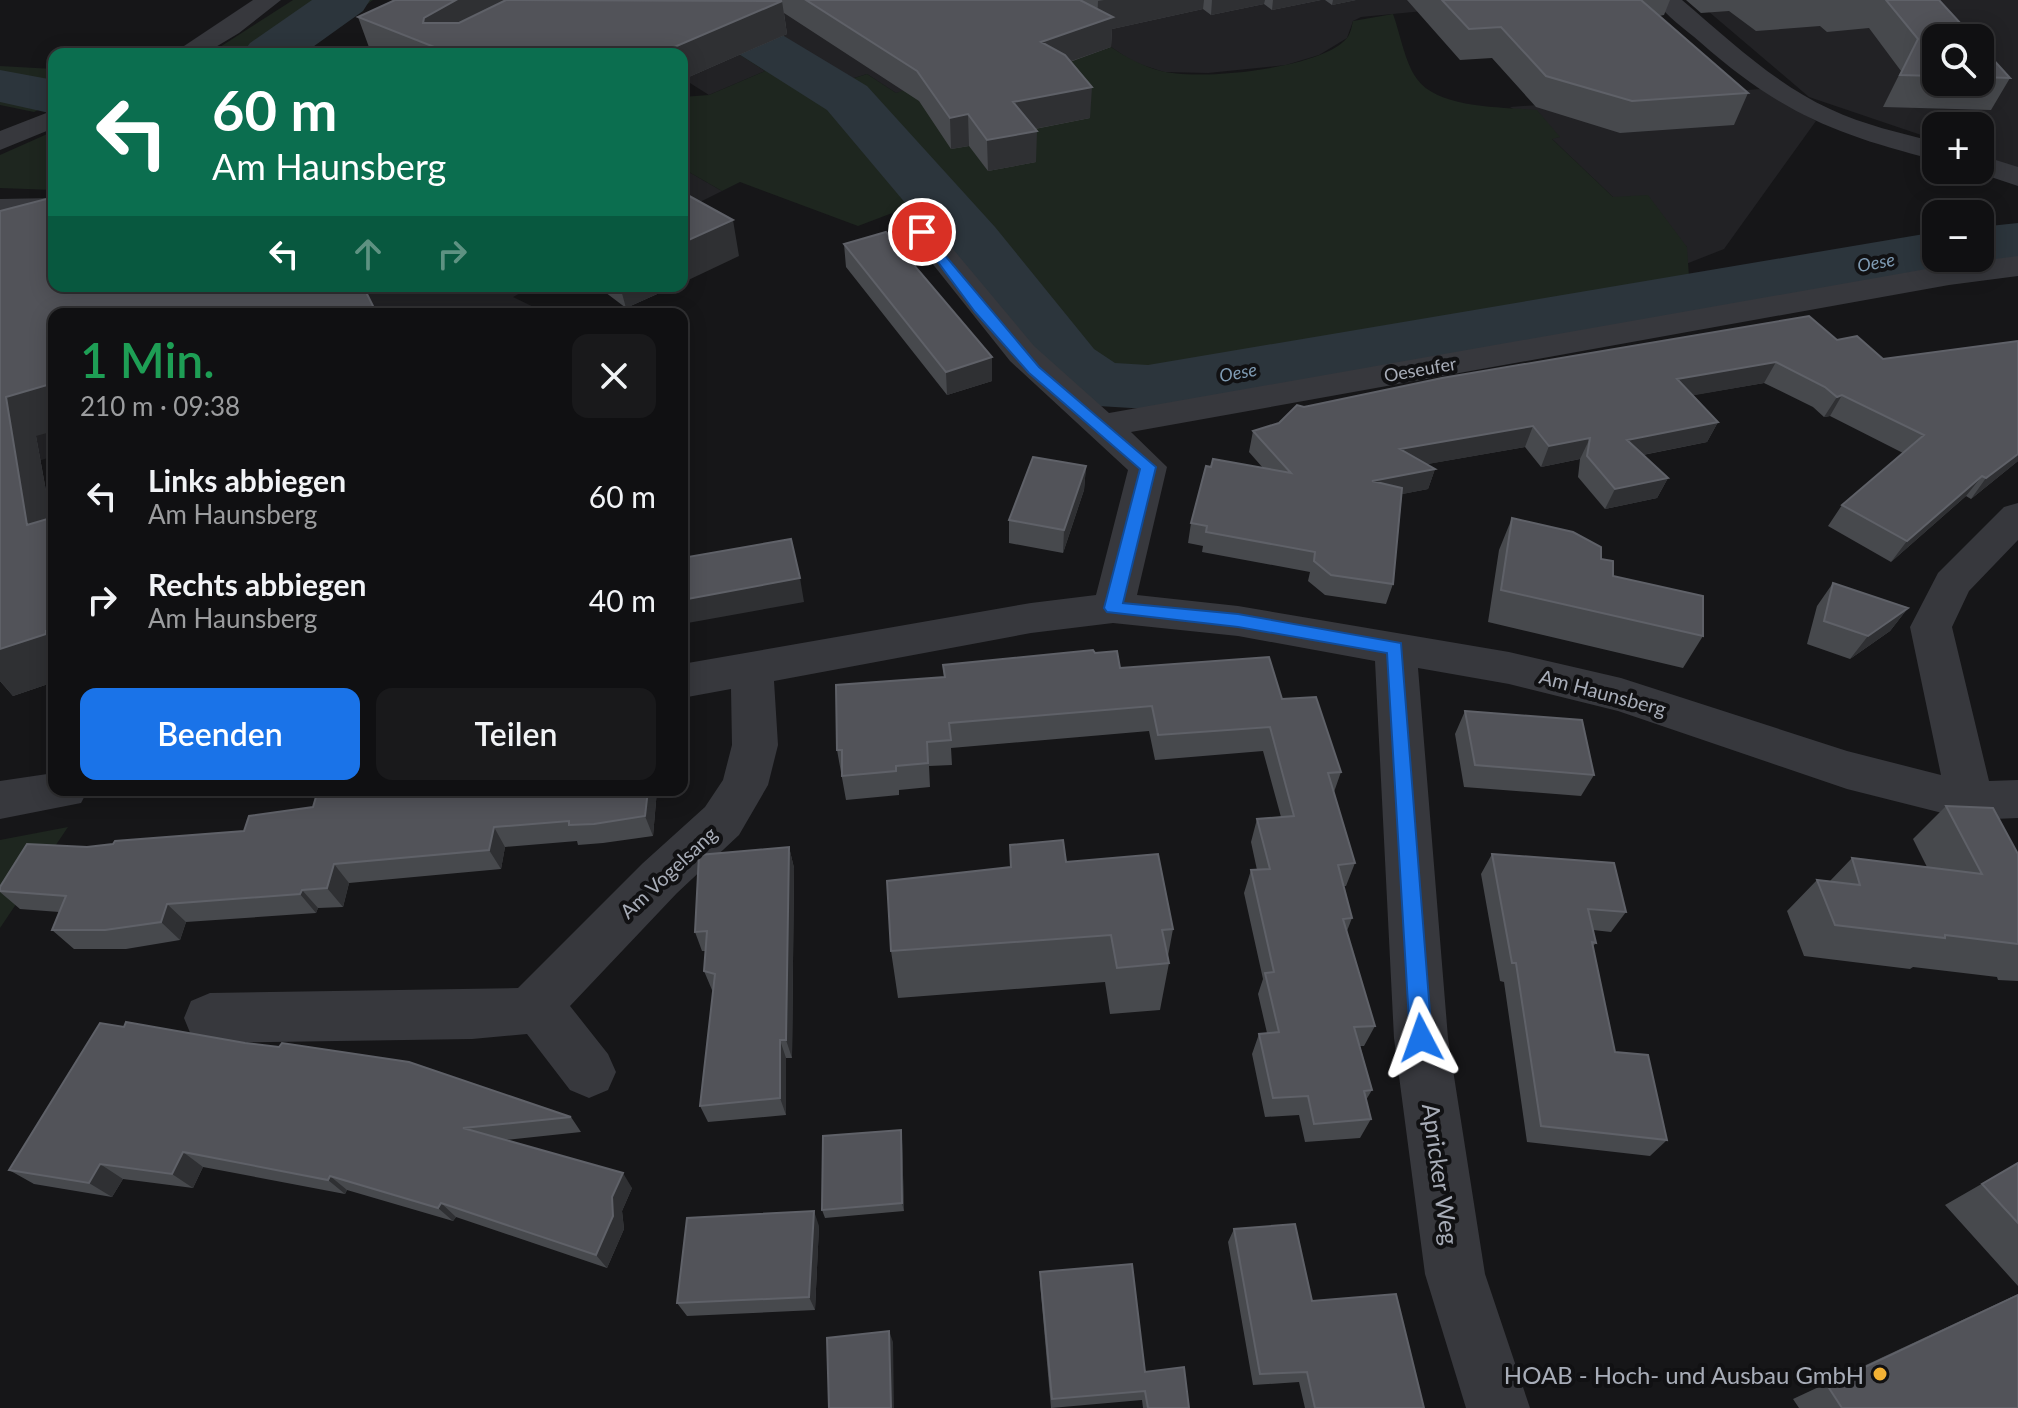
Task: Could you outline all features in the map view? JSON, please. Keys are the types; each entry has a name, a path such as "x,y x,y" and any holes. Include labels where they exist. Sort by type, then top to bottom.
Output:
{"street":[{"path":"195,48 269,0"},
{"path":"1667,0 1769,86 1809,110 1880,136 1922,147"},
{"path":"0,141 48,121"},
{"path":"1994,169 2018,177"},
{"path":"0,208 48,207"},
{"path":"688,680 1031,618 1113,608 1148,467 1034,370 980,309 911,218"},
{"name":"Oeseufer","path":"1102,426 1949,275 2018,266"},
{"path":"1970,801 1931,627 1952,583 2018,516"},
{"name":"Am Haunsberg","path":"1113,608 1238,621 1509,668 1621,695 1847,770 1970,801 2018,799"},
{"name":"Apricker Weg","path":"1395,647 1421,1038 1455,1274 1498,1408"},
{"name":"Am Vogelsang","path":"536,1005 595,942 722,821 738,797 745,785 755,745 752,668"},
{"path":"0,800 48,793"},
{"path":"210,1018 472,1015 521,1012 536,1005 589,1072"}],"shaded area":[{"path":"293,0 373,0 308,48 218,48"},
{"path":"720,0 1538,0 1361,17 1353,21 1347,38 1319,55 1286,65 1208,73 1164,72 1133,62 1111,47 1041,72 896,93 867,74 848,80"},
{"path":"1695,0 2018,0 2018,168 1994,160 1994,112 1922,112 1922,135 1809,97"},
{"path":"1393,14 1409,65 1427,89 1472,105 1537,110 1560,137 1552,139 1613,197 1648,195 1687,247 1689,277 1133,372 1111,368 1088,355 1064,335 1019,282 959,201 884,117 766,32 762,22 848,80 867,74 896,93 1008,53 1041,72 1111,47 1147,67 1178,74 1258,70 1312,58 1333,49 1347,38 1353,21"},
{"path":"684,20 765,71 709,95 688,82 688,48 683,48"},
{"path":"684,20 746,46 796,78 839,116 879,158 916,204 858,226 740,182 722,191 688,171 688,97 709,95 765,71"},
{"path":"0,66 48,69 48,105 34,112 0,105"},
{"path":"1761,89 1816,121 1724,249 1686,264 1687,247 1613,197 1551,138 1559,137 1510,107"},
{"path":"48,134 48,190 0,188 0,155"},
{"path":"688,171 722,191 688,208"},
{"path":"52,292 523,292 513,297 536,308 48,308 48,458 0,473"},
{"path":"68,827 0,928 0,840"}],"building":[{"path":"395,0 456,0 424,18 423,23 459,23 506,0 782,1 672,48 437,48 358,17"},
{"path":"806,0 1080,0 1113,17 1041,42 1065,55 1092,87 1013,102 1037,131 987,140 968,114 950,118 917,71"},
{"path":"1442,0 1641,0 1748,93 1632,101 1546,76 1501,27 1469,29"},
{"path":"1886,0 1939,0 1961,24 1922,24 1922,76 1900,75 1918,39"},
{"path":"1994,60 2010,78 1994,77"},
{"path":"688,195 733,220 688,240"},
{"path":"48,199 48,292 366,292 374,308 48,308 48,385 6,397 27,525 48,519 48,631 0,649 0,211"},
{"path":"886,232 992,357 946,372 844,244"},
{"path":"1809,316 1837,340 1857,336 1883,359 2018,341 2018,454 1986,478 1982,476 1907,541 1842,505 1924,435 1842,395 1837,397 1825,387 1776,362 1677,379 1718,422 1627,440 1668,478 1615,489 1587,456 1590,438 1549,446 1533,426 1400,449 1435,469 1372,481 1402,488 1393,584 1331,575 1314,561 1315,552 1206,532 1207,526 1191,523 1206,466 1211,467 1213,459 1291,473 1253,431 1279,423 1297,405 1304,407 1442,378"},
{"path":"1033,457 1086,466 1064,530 1009,520"},
{"path":"1512,518 1573,532 1601,547 1601,559 1613,561 1613,576 1703,596 1703,636 1501,590"},
{"path":"791,539 800,578 688,599 688,557"},
{"path":"1833,583 1908,608 1868,636 1824,621"},
{"path":"1093,650 1095,653 1117,651 1120,668 1269,657 1282,699 1316,697 1341,772 1328,773 1355,863 1338,865 1352,918 1343,919 1375,1026 1354,1027 1372,1090 1364,1091 1371,1119 1314,1124 1308,1096 1273,1098 1259,1034 1279,1032 1265,973 1274,972 1251,870 1270,869 1257,819 1294,816 1270,727 1158,735 1152,706 949,723 951,740 927,742 928,763 896,766 896,771 842,776 842,750 837,750 836,685 945,677 943,665"},
{"path":"1465,711 1582,720 1594,775 1475,765"},
{"path":"316,796 647,796 645,816 594,824 569,825 569,821 494,827 489,850 334,864 327,888 302,890 300,894 167,904 161,922 105,930 52,930 66,896 0,891 27,844 87,847 113,844 115,841 244,831 249,816 313,807"},
{"path":"1946,806 1993,808 2018,854 2018,944 1835,925 1817,880 1860,885 1852,858 1982,874"},
{"path":"1063,840 1066,862 1158,854 1173,929 1162,930 1169,963 1117,968 1111,935 891,951 887,881 1011,867 1010,845"},
{"path":"789,847 786,1040 780,1040 780,1098 700,1106 715,974 704,971 707,931 695,932 699,855"},
{"path":"1492,854 1614,863 1626,912 1588,909 1596,943 1592,942 1615,1052 1648,1055 1667,1140 1541,1126 1516,963 1512,963"},
{"path":"126,1022 245,1043 279,1047 282,1043 409,1062 571,1117 463,1128 623,1173 612,1197 613,1216 596,1255 441,1203 438,1208 330,1176 328,1180 183,1152 172,1174 100,1164 89,1183 9,1170 100,1023 124,1027"},
{"path":"901,1130 902,1203 822,1210 823,1136"},
{"path":"2018,1163 2018,1223 1982,1184"},
{"path":"814,1211 809,1297 677,1303 687,1218"},
{"path":"1295,1224 1312,1301 1396,1294 1424,1408 1315,1408 1307,1372 1260,1374 1234,1229"},
{"path":"1132,1264 1145,1372 1184,1367 1189,1408 1148,1408 1145,1391 1052,1399 1040,1272"},
{"path":"2018,1295 2018,1408 1842,1408 1827,1385"},
{"path":"889,1331 891,1408 829,1408 827,1338"}],"waterway":[{"name":"Oese","path":"277,48 345,0"},
{"name":"Oese","path":"689,0 847,98 972,241 1069,364 1098,384 1148,387 1922,253"},
{"name":"Oese","path":"0,86 48,96"},
{"name":"Oese","path":"1994,245 2018,242"}],"place":[{"name":"HOAB - Hoch- und Ausbau GmbH","path":"1880,1374"}],"route":[{"path":"922,232 980,309 1034,370 1148,467 1113,608 1238,621 1395,647 1421,1038"}]}
